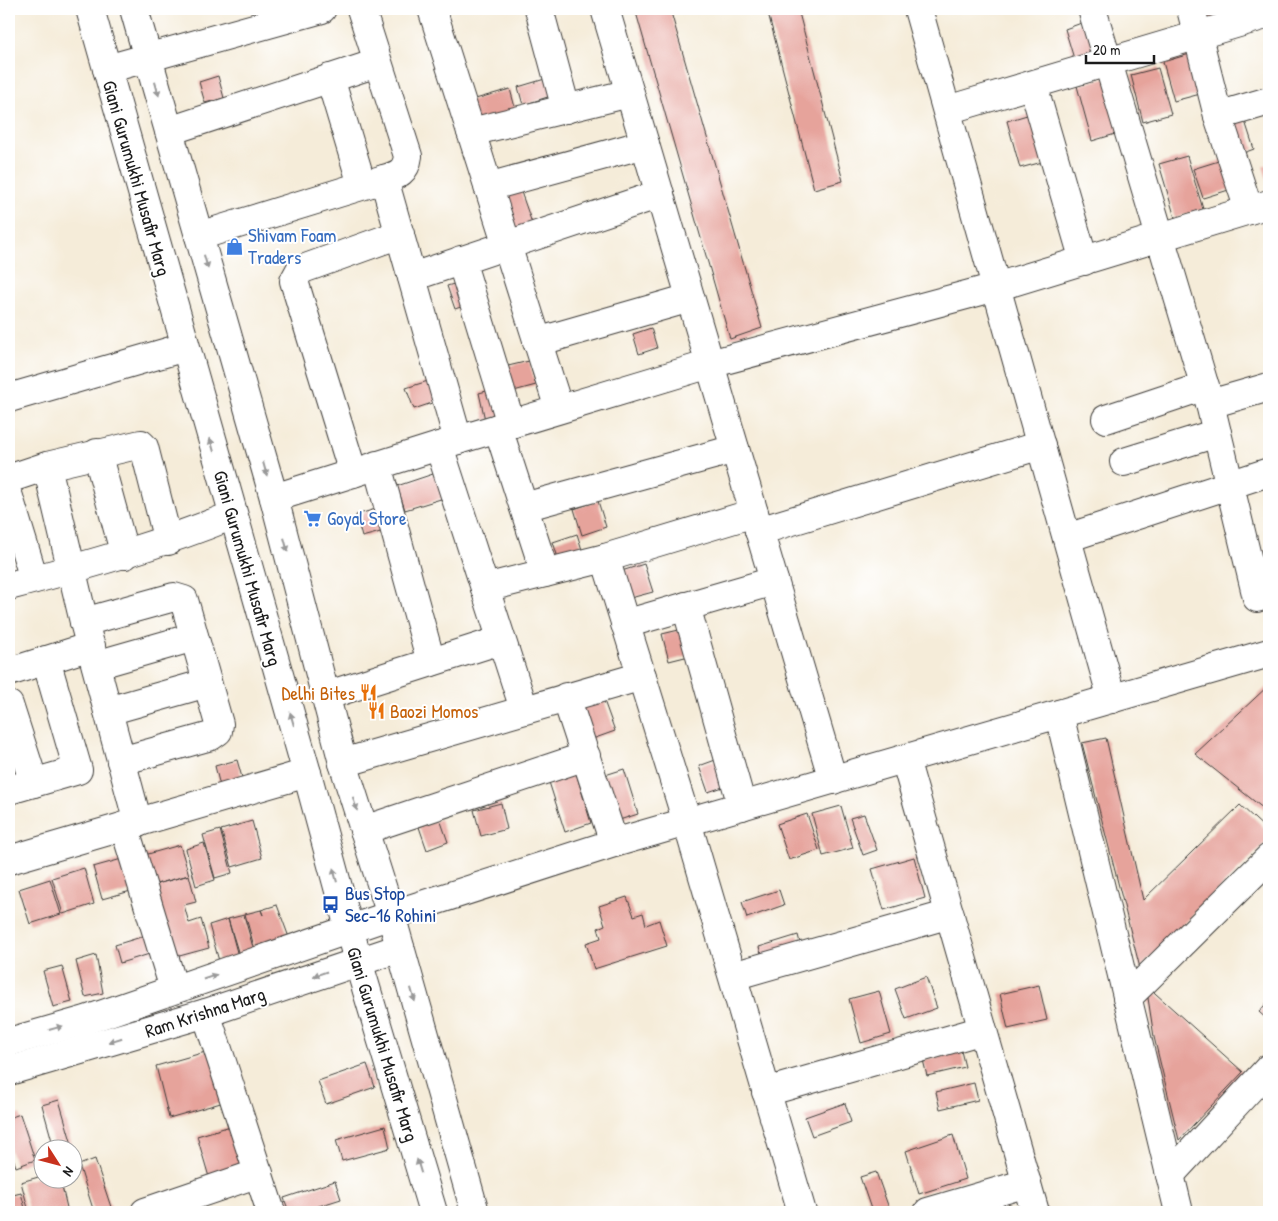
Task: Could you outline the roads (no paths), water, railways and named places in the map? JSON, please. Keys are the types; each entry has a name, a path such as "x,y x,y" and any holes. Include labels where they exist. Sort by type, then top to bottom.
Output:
{"street":[{"name":"Giani Gurumukhi Musafir Marg","path":"90,9 307,773 358,961 433,1212"},
{"path":"134,9 274,498 342,762 391,915 475,1212"},
{"path":"107,69 322,9"},
{"path":"199,236 403,172 407,165 408,156 361,9"},
{"path":"432,9 559,409"},
{"path":"538,9 566,109"},
{"path":"605,9 833,780"},
{"path":"918,9 1112,699"},
{"path":"1092,9 1208,395 1257,598"},
{"path":"274,498 710,364 996,287 1259,207 1218,116 1191,9"},
{"path":"947,110 1269,14"},
{"path":"169,131 377,63"},
{"path":"330,78 373,182 400,234 412,277 448,443 485,588 524,709"},
{"path":"1033,85 1084,260"},
{"path":"471,132 630,92"},
{"path":"1218,116 1269,101"},
{"path":"488,187 645,144"},
{"path":"412,277 660,194"},
{"path":"400,234 300,270 294,281 364,469 431,662"},
{"path":"461,260 524,507 545,573"},
{"path":"537,342 690,298"},
{"path":"9,398 185,347"},
{"path":"1106,418 1208,395 1269,387"},
{"path":"1124,462 1217,433"},
{"path":"9,481 11,478 47,466 141,444 144,447 168,541"},
{"path":"485,588 756,522 1041,445"},
{"path":"524,507 735,448"},
{"path":"97,453 125,555"},
{"path":"47,466 90,645 121,761 131,825 174,988"},
{"path":"1067,538 1269,472"},
{"path":"9,497 21,583 125,555 168,541 233,515"},
{"path":"605,558 687,822 802,1212"},
{"path":"625,624 774,581"},
{"path":"9,671 90,645 180,598 184,600 219,724 218,731 212,736 121,761"},
{"path":"686,606 742,806"},
{"path":"90,645 194,638"},
{"path":"325,696 502,640"},
{"name":"Ram Krishna Marg","path":"9,1042 86,1020 174,988 391,915 614,843 1269,653"},
{"path":"9,705 21,787 78,770 46,660"},
{"path":"342,762 642,676"},
{"path":"108,711 207,683"},
{"path":"566,697 614,843"},
{"path":"1059,714 1179,1212"},
{"path":"364,830 586,756"},
{"path":"905,759 1036,1212"},
{"path":"9,860 307,773"},
{"path":"1127,998 1269,858"},
{"path":"733,976 950,914"},
{"name":"Ram Krishna Marg","path":"9,1071 206,1013 400,948"},
{"path":"206,1013 271,1212"},
{"path":"766,1092 983,1030"},
{"path":"1170,1175 1269,1068"},
{"path":"145,1212 258,1172"},
{"path":"928,1212 1027,1183"}],"place":[{"name":"Shivam Foam Traders","path":"234,246"},
{"name":"Goyal Store","path":"313,518"},
{"name":"Delhi Bites","path":"369,693"},
{"name":"Baozi Momos","path":"376,711"},
{"name":"Bus Stop Sec-16 Rohini","path":"331,904"}]}
